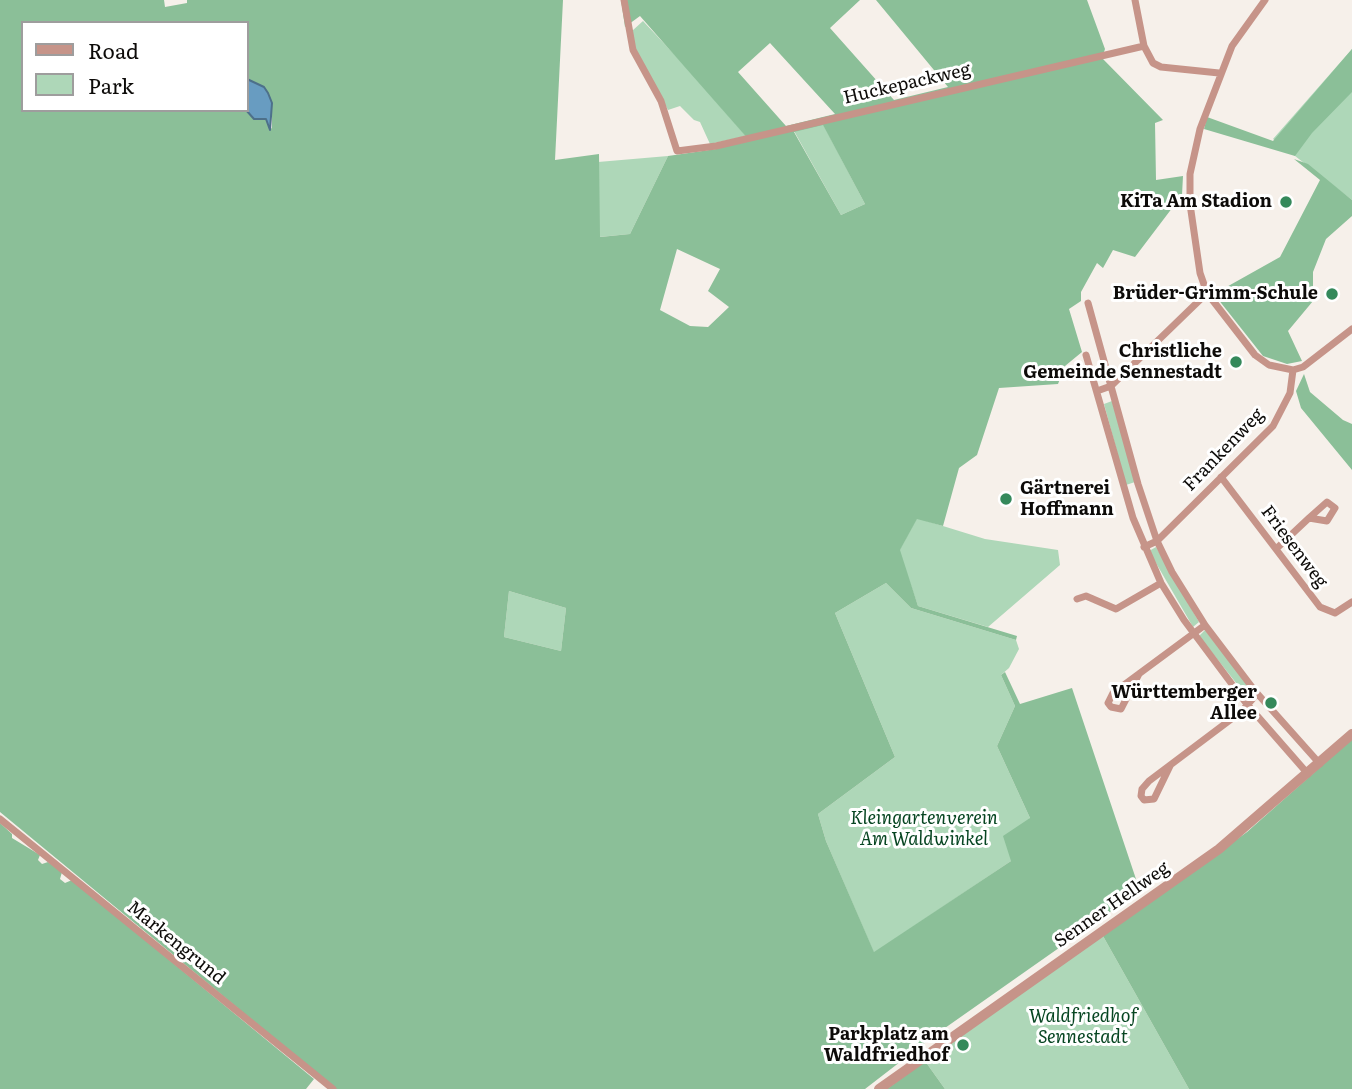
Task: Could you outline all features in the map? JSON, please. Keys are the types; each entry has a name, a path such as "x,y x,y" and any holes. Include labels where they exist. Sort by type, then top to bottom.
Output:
{"street":[{"name":"Huckepackweg","path":"624,0 634,50 661,101 677,152 716,146 1144,46"},
{"path":"1135,0 1147,57 1161,67 1219,73"},
{"path":"1265,0 1242,29 1219,73 1206,108 1190,174 1194,242 1207,293 1255,355 1269,365 1293,370 1303,367 1352,329"},
{"path":"1097,391 1111,386 1207,293"},
{"path":"1088,303 1157,541 1172,572 1205,625 1257,694 1320,764"},
{"path":"1086,355 1130,508 1161,583 1246,703 1309,775"},
{"name":"Frankenweg","path":"1157,541 1273,426 1290,393 1293,370"},
{"name":"Friesenweg","path":"1221,477 1320,607 1335,613 1352,602"},
{"path":"1276,549 1309,518"},
{"path":"1144,547 1157,541"},
{"path":"1077,599 1086,596 1116,609 1161,583"},
{"path":"1139,674 1121,709 1111,707 1108,703 1113,694 1139,674 1205,625"},
{"path":"1170,766 1154,799 1144,800 1140,796 1142,789 1170,766 1242,710 1257,694"},
{"name":"Senner Hellweg","path":"879,1089 1219,849 1309,775 1352,734"},
{"name":"Markengrund","path":"0,819 333,1089"}],"green space":[{"path":"0,0 164,0 165,7 187,3 187,0 563,0 555,160 599,154 600,237 630,234 668,156 716,149 749,140 640,16 625,27 621,0 860,0 830,28 894,100 948,87 876,0 1087,0 1105,49 1102,58 1163,120 1155,123 1156,180 1183,176 1182,195 1135,257 1113,250 1103,268 1097,263 1081,292 1081,301 1069,309 1082,352 1065,366 1058,384 999,388 977,455 959,468 943,526 917,519 900,550 918,606 1017,636 1016,640 911,608 886,583 835,613 895,757 818,814 826,841 874,952 1011,861 1003,836 1030,818 997,746 1015,706 1001,675 1005,672 1020,704 1072,688 1140,891 935,1035 865,1089 336,1089 0,812","holes":["770,43 835,114 786,126 738,72","823,125 865,204 841,215 794,132","677,249 720,269 708,291 729,307 708,327 690,326 660,310","509,591 566,608 561,651 504,637"]},
{"path":"643,21 746,136 710,144 700,122 694,120 680,106 668,110 636,50 632,31"},
{"path":"1352,49 1352,200 1273,139"},
{"path":"1352,49 1352,92 1312,133 1295,156 1204,129 1207,117 1273,141"},
{"path":"823,124 865,204 841,215 794,131"},
{"path":"668,156 630,234 599,237 598,162"},
{"path":"1294,159 1308,164 1352,200 1352,216 1326,239 1313,272 1313,301 1288,331 1302,361 1287,364 1263,356 1214,294 1280,257 1320,180"},
{"path":"1304,374 1310,392 1343,420 1352,424 1352,470 1301,408 1296,391"},
{"path":"1112,401 1135,482 1126,485 1104,404"},
{"path":"917,518 985,539 1058,550 1060,565 988,627 918,606 899,551"},
{"path":"1156,547 1199,622 1193,627 1149,551"},
{"name":"Kleingartenverein Am Waldwinkel","path":"886,583 911,608 1016,640 1019,649 1009,668 1001,675 1015,706 997,746 1030,818 1011,861 874,953 826,841 818,814 895,757 835,613"},
{"path":"509,591 566,608 561,651 504,637"},
{"path":"1205,630 1250,688 1244,693 1199,636"},
{"path":"1352,739 1352,1089 1189,1089 1103,936 1247,832"},
{"path":"0,823 12,834 12,838 40,855 38,860 42,864 48,862 62,872 60,879 65,883 72,880 314,1079 306,1089 0,1089"},
{"name":"Waldfriedhof Sennestadt","path":"1103,936 1189,1089 945,1089 925,1061"},
{"path":"925,1061 945,1089 887,1089"}],"water":[{"path":"248,79 264,87 272,103 270,130 266,119 254,119 248,112"}],"place":[{"name":"KiTa Am Stadion","path":"1286,202"},
{"name":"Brüder-Grimm-Schule","path":"1332,294"},
{"name":"Christliche Gemeinde Sennestadt","path":"1236,362"},
{"name":"Gärtnerei Hoffmann","path":"1006,499"},
{"name":"Württemberger Allee","path":"1271,703"},
{"name":"Parkplatz am Waldfriedhof","path":"963,1045"}]}
